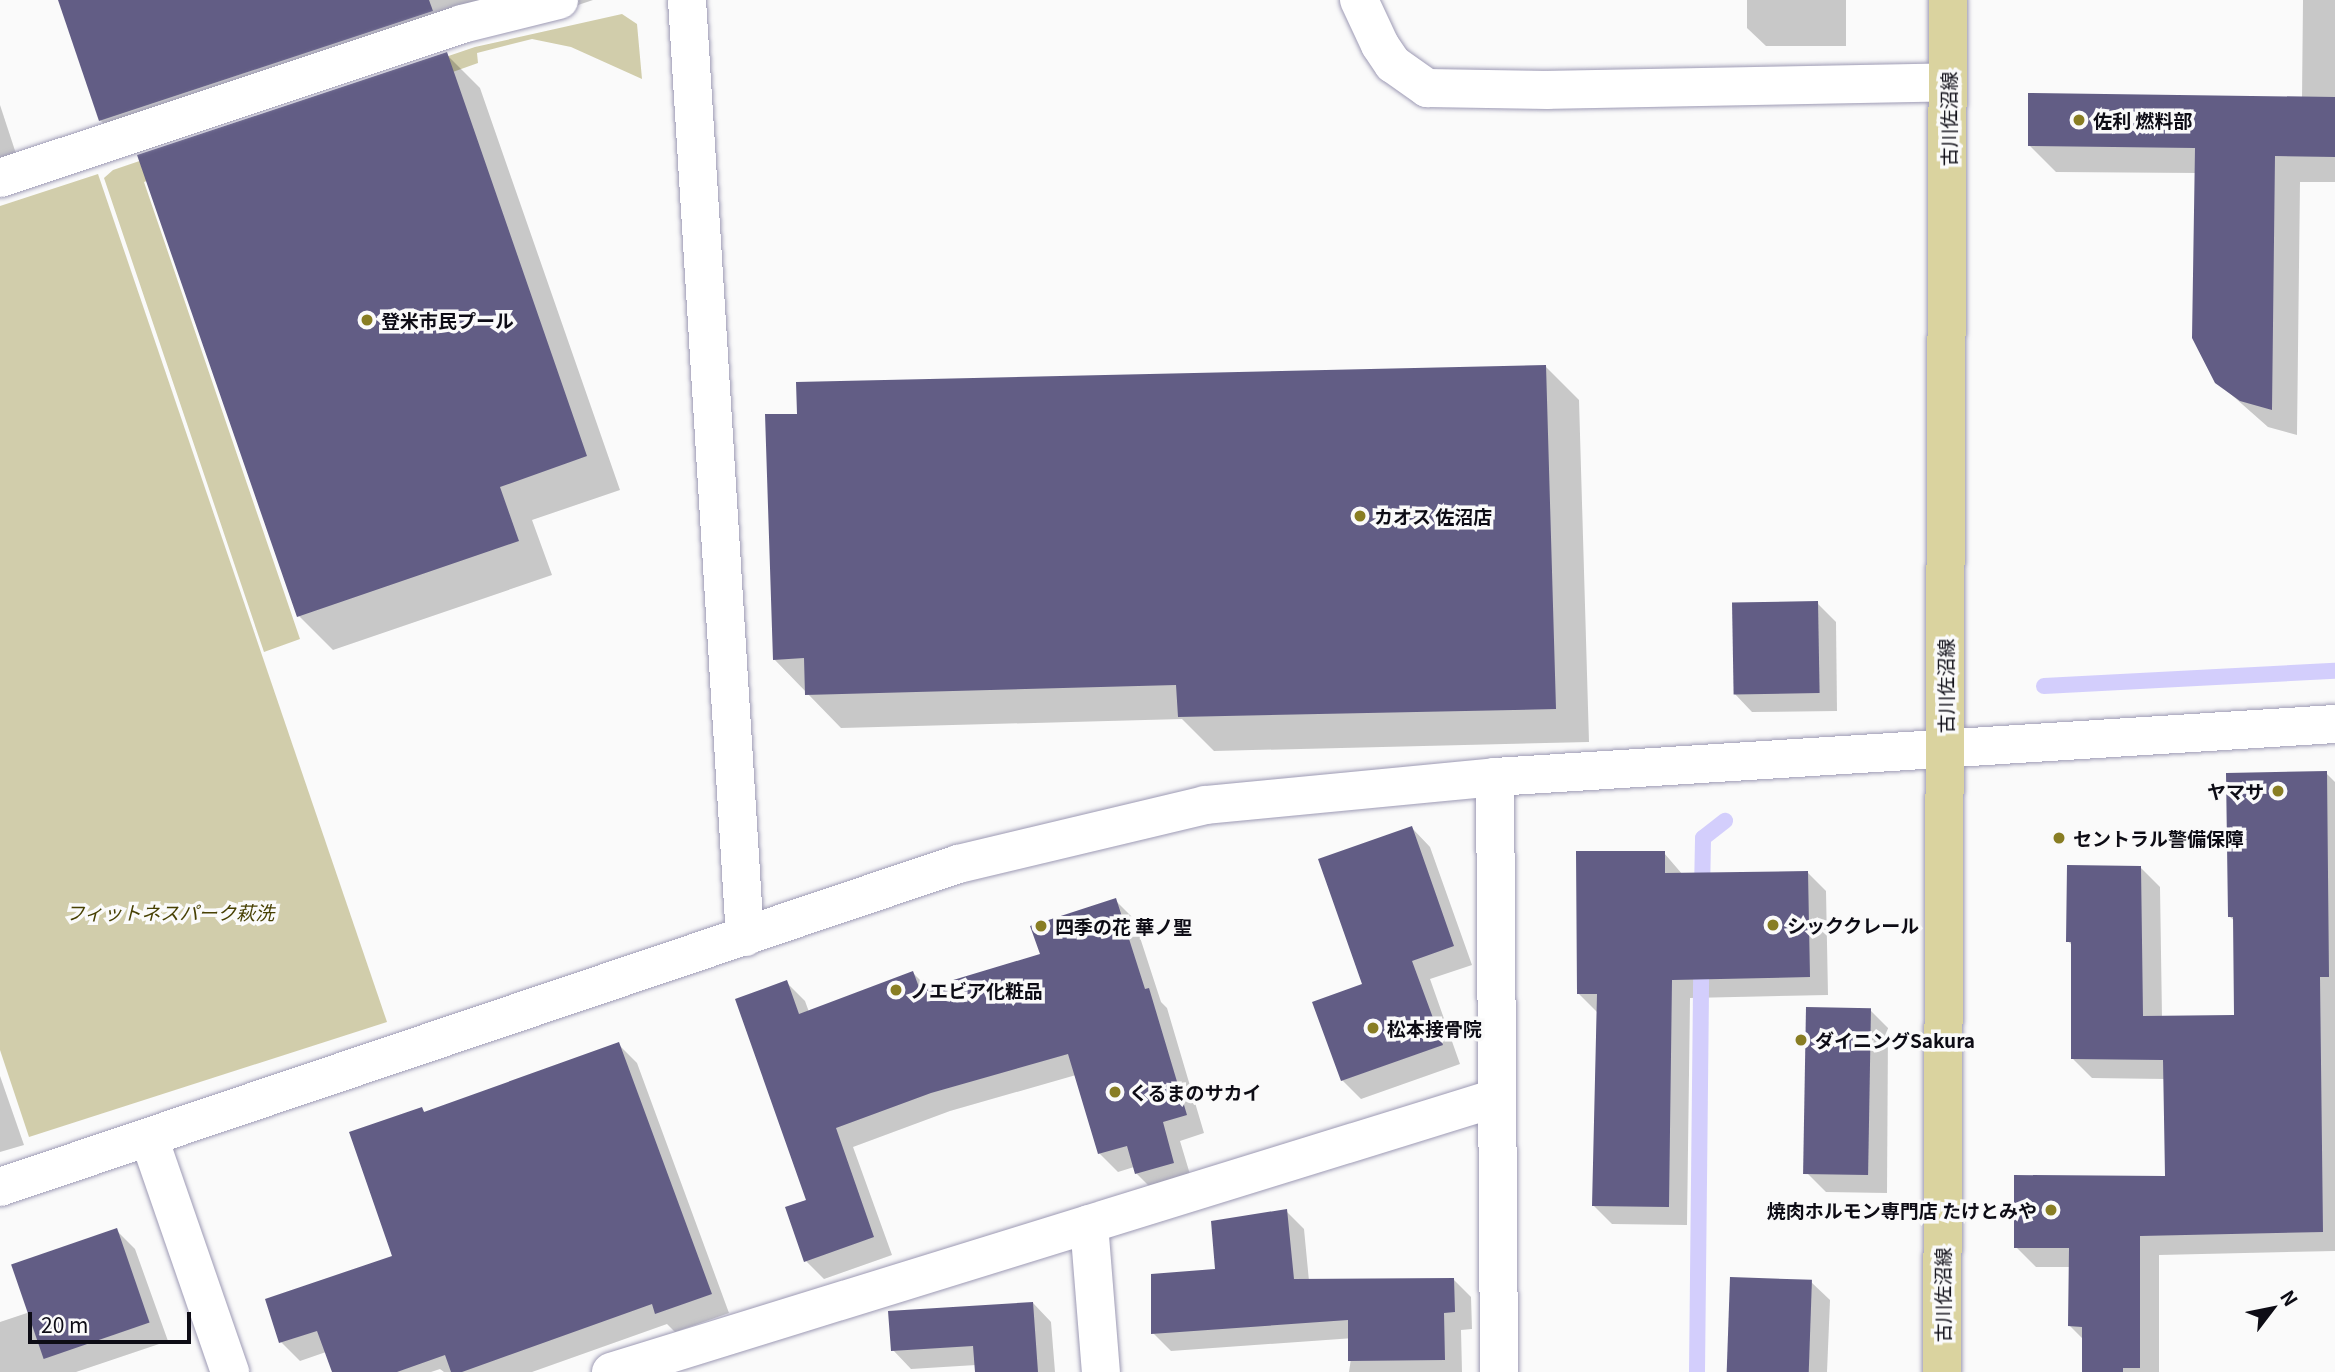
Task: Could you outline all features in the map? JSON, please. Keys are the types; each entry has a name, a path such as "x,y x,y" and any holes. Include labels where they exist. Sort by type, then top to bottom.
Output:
{"main road":[{"name":"古川佐沼線","path":"1942,1372 1948,0"}],"street":[{"path":"0,178 462,24 559,0"},
{"path":"687,0 745,937"},
{"path":"1359,0 1380,45 1394,64 1427,88 1548,90 1948,82"},
{"path":"0,1187 958,864 1205,805 1495,777 2335,724"},
{"path":"1495,777 1499,1372"},
{"path":"611,1372 679,1362 1089,1224 1496,1098"},
{"path":"149,1138 230,1372"},
{"path":"1089,1224 1101,1372"}],"green space":[{"path":"622,14 637,24 642,79 571,47 532,39 477,53 478,63 144,182 300,639 264,652 104,178 113,170 475,47"},
{"name":"フィットネスパーク萩洗","path":"98,174 387,1022 29,1137 0,1050 0,206"}],"building":[{"path":"58,0 429,0 433,11 99,121"},
{"name":"登米市民プール","path":"447,52 587,456 500,487 519,541 297,617 137,155"},
{"path":"2028,93 2335,97 2335,157 2275,156 2272,410 2240,401 2215,383 2192,338 2195,148 2028,146"},
{"path":"1546,365 1556,709 1178,717 1176,685 805,695 804,658 773,660 765,414 797,414 796,382"},
{"path":"1818,601 1820,693 1734,694 1732,603"},
{"path":"2327,771 2329,977 2320,977 2323,1232 2140,1236 2140,1368 2123,1368 2123,1372 2082,1372 2082,1327 2068,1326 2069,1248 2014,1248 2014,1175 2165,1176 2163,1060 2071,1059 2071,942 2066,942 2067,865 2141,866 2143,1016 2234,1015 2233,917 2228,917 2226,773"},
{"path":"1412,826 1454,946 1412,961 1443,1045 1341,1081 1312,1002 1362,984 1318,859"},
{"path":"1576,851 1665,851 1665,873 1808,871 1810,977 1672,980 1669,1207 1592,1206 1597,994 1577,994"},
{"path":"1116,898 1145,989 1149,988 1187,1115 1163,1122 1174,1163 1135,1174 1127,1146 1098,1154 1068,1054 931,1093 836,1128 874,1237 804,1262 785,1207 806,1200 735,999 787,980 799,1014 913,971 920,990 1040,954 1030,926"},
{"path":"1806,1007 1871,1008 1868,1175 1803,1174"},
{"path":"619,1042 712,1294 655,1314 652,1304 462,1372 451,1372 445,1355 397,1372 332,1372 317,1331 279,1343 265,1299 392,1256 349,1132 422,1107 424,1112"},
{"path":"1287,1209 1294,1279 1454,1278 1455,1312 1444,1313 1445,1360 1348,1361 1348,1320 1151,1334 1151,1274 1215,1269 1211,1221"},
{"path":"117,1228 150,1323 44,1359 11,1264"},
{"path":"1730,1277 1812,1280 1809,1372 1727,1372"},
{"path":"1033,1302 1038,1372 975,1372 973,1346 891,1351 888,1311"}],"waterway":[{"path":"2044,686 2335,671"},
{"path":"1702,892 1703,838 1725,821"},
{"path":"1697,1372 1701,960"}],"place":[{"name":"佐利 燃料部","path":"2079,120"},
{"name":"登米市民プール","path":"367,320"},
{"name":"カオス 佐沼店","path":"1360,516"},
{"name":"ヤマサ","path":"2278,791"},
{"name":"セントラル警備保障","path":"2059,838"},
{"name":"シッククレール","path":"1773,925"},
{"name":"四季の花 華ノ聖","path":"1041,926"},
{"name":"ノエビア化粧品","path":"896,990"},
{"name":"松本接骨院","path":"1373,1028"},
{"name":"ダイニングSakura","path":"1801,1040"},
{"name":"くるまのサカイ","path":"1115,1092"},
{"name":"焼肉ホルモン専門店 たけとみや","path":"2051,1210"}]}
